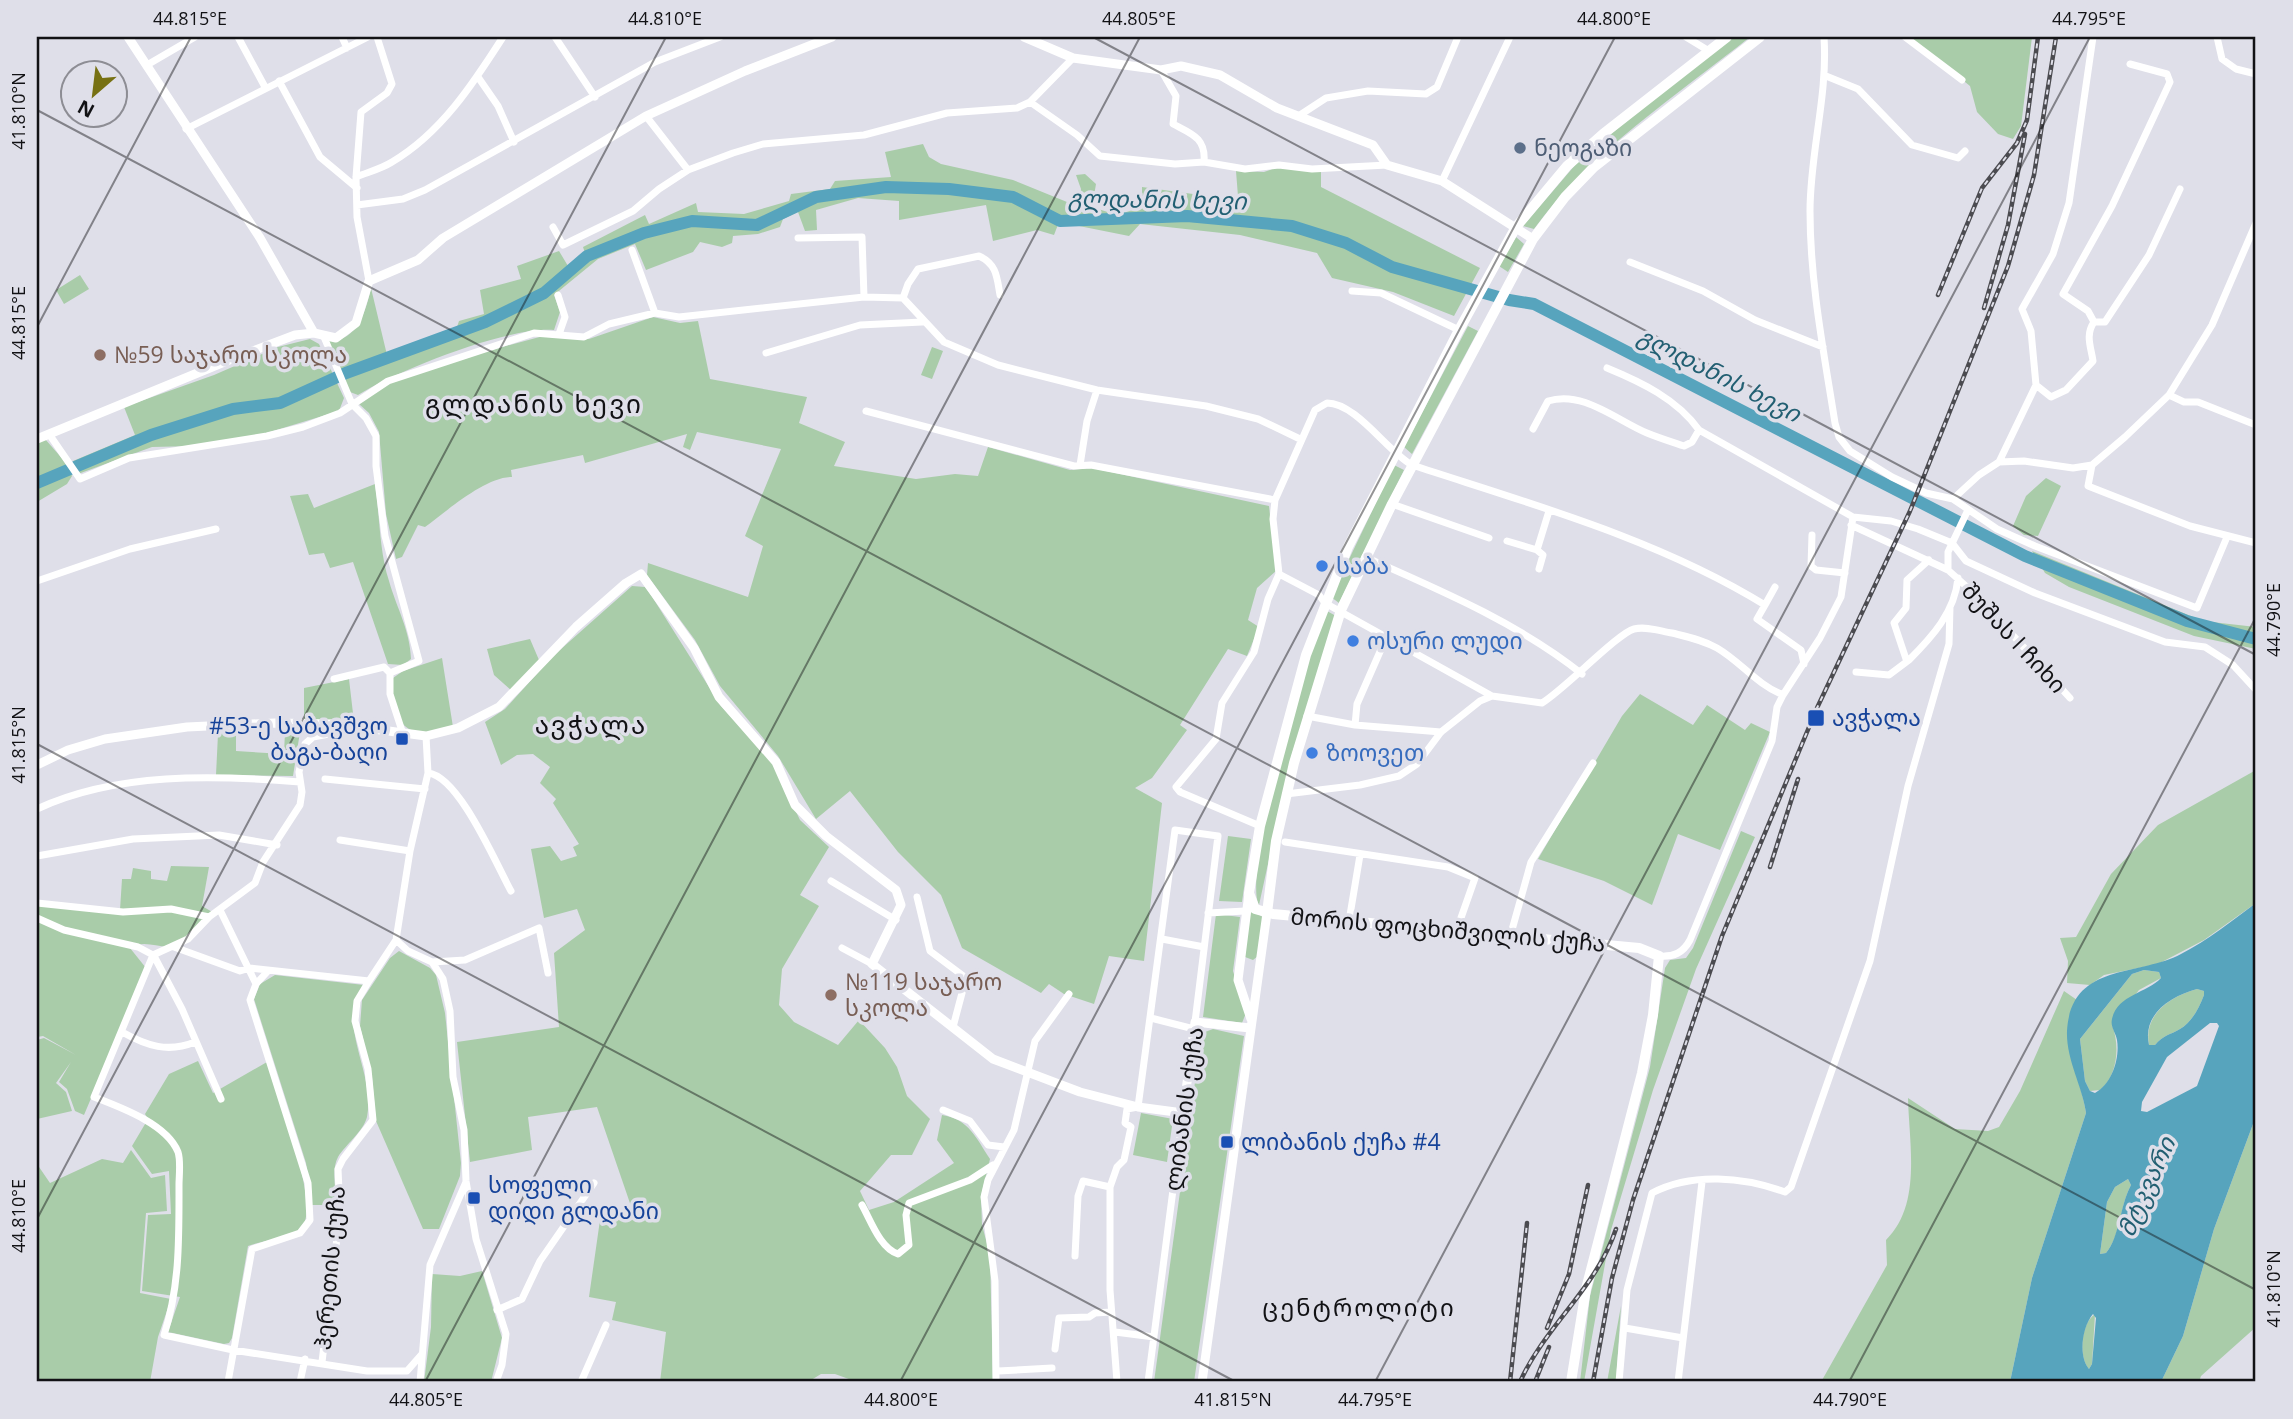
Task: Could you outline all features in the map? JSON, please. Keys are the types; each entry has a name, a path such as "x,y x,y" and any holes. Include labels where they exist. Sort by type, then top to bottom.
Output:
{"main road":[{"path":"1249,893 1260,826 1283,732 1325,603 1348,547 1461,326 1516,226 1567,166 1727,37"},
{"path":"1267,913 1276,841 1286,794 1307,716 1341,610 1412,465 1534,239 1565,197 1594,167 1760,37"},
{"name":"მორის ფოცხიშვილის ქუჩა","path":"1249,893 1251,905 1267,913 1639,948 1659,957"},
{"path":"1571,1382 1586,1289 1642,1073 1653,1015 1659,957"}],"street":[{"path":"128,37 260,239 314,333"},
{"path":"146,65 195,37"},
{"path":"238,37 265,87"},
{"path":"342,37 347,48"},
{"path":"186,129 369,37"},
{"path":"37,439 295,335 314,333 336,338 356,323 369,281 357,205 356,177 361,112 387,93 392,84 377,37"},
{"path":"356,177 391,163 432,131 478,77 503,37"},
{"path":"555,37 595,97"},
{"path":"357,205 403,199 514,142 655,62 720,37"},
{"path":"369,281 418,260 443,238 646,116 745,71 832,37"},
{"path":"1024,37 1046,42 1073,58 1161,70 1181,66 1220,75 1277,108 1373,145 1387,165"},
{"path":"1300,115 1325,99 1368,91 1426,94 1437,87 1458,37"},
{"path":"1442,181 1510,37"},
{"path":"1686,37 1709,51"},
{"path":"1824,37 1826,76 1810,209 1812,269 1835,423 1839,437 1850,451 1926,494 1953,499 1966,514 2035,546 2197,608 2227,537"},
{"path":"1905,37 1962,80"},
{"path":"1953,499 1999,462 2036,385 2031,331 2022,309 2053,254 2069,203 2093,37"},
{"path":"2217,37 2222,59 2236,69 2256,75"},
{"path":"553,227 563,245 634,211 659,189 688,170 762,144 864,135 947,113 990,111 1030,102 1073,58"},
{"path":"2094,323 2088,311 2063,294 2112,205 2169,82 2167,74 2130,64"},
{"path":"1161,70 1176,96 1173,124 1200,138 1205,150 1204,162"},
{"path":"1826,76 1858,89 1912,145 1958,158 1965,152"},
{"path":"478,77 498,106 514,142"},
{"path":"279,81 320,157 357,188"},
{"path":"1030,102 1077,135 1100,156 1175,164 1204,162 1245,169 1279,165 1312,169 1387,165 1442,181 1534,239"},
{"path":"646,116 688,170"},
{"path":"2094,323 2105,322 2149,255 2180,189"},
{"path":"1999,462 2025,461 2073,468 2092,465 2169,395 2212,325 2256,223"},
{"path":"798,238 862,237 864,297"},
{"path":"632,250 655,313"},
{"path":"903,298 912,276 918,270 979,257 988,260 996,271 1000,295"},
{"path":"1630,262 1703,291 1755,320 1823,347"},
{"path":"1352,291 1381,293 1461,326"},
{"path":"558,295 565,317 559,334"},
{"path":"49,434 80,479 140,455 267,436 303,427 340,413 388,381 534,333 584,337 609,324 655,313 678,317 729,314 742,308 864,297 903,298"},
{"path":"903,298 922,322 944,342 972,355 1038,376 1097,390 1206,406 1258,419 1300,439"},
{"path":"766,353 860,325 922,322"},
{"path":"2036,385 2051,397 2066,390 2084,371 2093,361 2088,336 2094,323"},
{"path":"324,337 352,404 366,418 376,436 376,466 385,536 419,661 390,673"},
{"name":"შუშას I ჩიხი","path":"1607,368 1648,385 1692,421 1699,430 1852,521 1948,570 2070,698"},
{"path":"1080,465 1087,421 1097,390"},
{"path":"2169,395 2184,402 2198,402 2256,425"},
{"path":"1533,429 1548,401 1562,396 1589,404 1647,433 1684,446 1692,442 1699,430"},
{"path":"1260,826 1180,792 1176,787 1216,739 1222,703 1254,652 1268,600 1279,574 1273,520 1275,500 1315,410 1332,403 1347,409 1395,455 1412,465 1618,535 1731,584 1765,605"},
{"path":"866,411 1074,466 1275,500"},
{"path":"2092,465 2088,486 2227,537 2256,543"},
{"path":"1392,504 1489,538"},
{"path":"1537,550 1549,510"},
{"path":"1948,570 1953,541 1966,514"},
{"path":"1659,957 1670,957 1685,950 1690,940 1772,741 1777,707 1841,597 1852,521 1891,521 1953,541 1966,561 2035,593 2165,642 2205,647 2233,666 2256,690"},
{"path":"37,581 130,549 216,529"},
{"path":"1812,535 1811,566 1816,570 1845,573"},
{"path":"1507,541 1537,550 1543,555 1539,569"},
{"path":"1365,557 1432,587 1547,646 1582,674"},
{"path":"1909,660 1906,659 1894,623 1906,607 1907,580 1929,560"},
{"path":"37,765 92,743 154,731 228,724 336,724 426,736 458,728 499,706 576,627 626,583 641,574 694,648 719,697 776,762 795,805 826,836 896,890 901,905 896,920 872,964"},
{"path":"1279,574 1319,595 1325,603 1386,638 1492,696 1542,704 1582,674 1623,634 1646,628 1701,639 1721,650 1761,685 1783,695"},
{"path":"1856,673 1888,675 1909,660 1932,637 1950,607 1957,593 1958,578"},
{"path":"1775,587 1758,619 1801,650 1804,664"},
{"path":"1619,1382 1627,1290 1653,1193 1666,1186 1734,1178 1785,1192 1791,1187 1870,961 1908,786 1950,644 1950,607"},
{"path":"1355,725 1357,705 1386,638"},
{"path":"334,679 384,667 390,673 390,694 403,734"},
{"path":"1286,794 1360,785 1399,776 1417,764 1441,732 1480,701 1492,696"},
{"path":"1307,716 1355,725 1441,732"},
{"path":"336,724 329,734 313,737 304,744 300,805 263,862 255,883 209,917 188,939 153,956 94,1097 136,1112 162,1134 178,1153 179,1241 175,1300 164,1335 233,1350 305,1359 367,1371 407,1371 422,1354"},
{"path":"426,736 428,773 410,851 396,940 408,951 432,962 441,973 450,1012 453,1077 465,1141 466,1181 476,1239 506,1334 502,1365 496,1382"},
{"path":"1510,937 1531,862 1593,763"},
{"path":"428,773 440,775 456,794 511,891"},
{"path":"37,809 63,797 150,782 241,778 300,782"},
{"path":"325,779 425,789"},
{"name":"ლიბანის ქუჩა","path":"1148,1382 1218,836 1175,830 1162,939"},
{"path":"37,856 133,839 219,835 276,845"},
{"path":"340,840 410,851"},
{"path":"1285,842 1448,867 1475,878 1456,932"},
{"path":"1349,921 1360,855"},
{"path":"831,881 896,920"},
{"path":"1249,893 1239,955 1238,980 1251,1025"},
{"path":"917,897 930,951 966,978 953,1027"},
{"path":"37,903 122,912 171,909 209,917"},
{"path":"220,910 256,984"},
{"path":"1208,913 1224,910 1245,911"},
{"path":"1202,1382 1267,913"},
{"path":"37,918 64,930 138,947 153,956 221,1099"},
{"path":"432,962 465,960 539,928 548,972"},
{"path":"1138,1107 1162,939 1204,947"},
{"name":"ჰერეთის ქუჩა","path":"322,1362 340,1213 338,1169 373,1120 368,1069 355,1021 357,1001 396,940"},
{"path":"174,947 223,968 240,971 250,968 369,981"},
{"path":"842,948 872,964 993,1059 1027,1073 1138,1107 1183,1113"},
{"path":"1239,955 1240,960 1248,966 1260,958"},
{"path":"228,1382 252,1249 300,1233 310,1220 308,1183 250,1000 256,984 268,971"},
{"path":"996,1382 998,1371 993,1262 984,1197 996,1163 1014,1130 1035,1041 1069,993"},
{"path":"1151,1018 1195,1026 1251,1025"},
{"path":"122,1032 144,1044 165,1048 195,1041"},
{"path":"1117,1382 1115,1332 1111,1312 1110,1187 1117,1167 1124,1160 1131,1127 1125,1123 1127,1109 1138,1107"},
{"path":"943,1110 970,1121 988,1145 1004,1147"},
{"path":"862,1205 884,1244 890,1251 898,1254 909,1245 906,1215 909,1203 970,1180 996,1163"},
{"path":"420,1382 428,1321 430,1265 466,1181"},
{"path":"1075,1256 1078,1196 1083,1181 1110,1187"},
{"path":"1678,1382 1702,1182"},
{"path":"497,1310 522,1299 540,1261 594,1183"},
{"path":"1055,1349 1059,1318 1089,1317 1095,1313 1111,1312"},
{"path":"580,1382 606,1325"},
{"path":"1625,1328 1683,1338"},
{"path":"1115,1332 1154,1337"},
{"path":"300,1382 305,1359"},
{"path":"998,1371 1052,1368"},
{"path":"364,1382 367,1371"}],"green space":[{"path":"1732,37 1750,37 1607,150 1556,201 1534,229 1523,226 1582,157"},
{"path":"1909,37 2032,37 2021,126 2013,139 1998,134 1977,112 1970,86"},
{"path":"923,144 929,157 941,164 1013,180 1067,202 1079,202 1081,189 1076,175 1085,174 1096,184 1092,207 1117,215 1142,207 1142,187 1193,194 1194,206 1239,209 1236,171 1264,172 1278,167 1321,172 1321,187 1480,268 1454,316 1393,292 1332,278 1317,253 1240,235 1140,224 1129,236 1059,222 1054,235 1037,230 993,241 986,205 899,220 899,201 858,198 816,210 817,230 805,231 798,212 783,219 780,227 758,234 733,236 732,243 722,247 700,242 693,252 646,270 635,244 598,259 554,295 560,312 554,330 510,335 483,342 426,362 358,395 350,392 328,341 338,340 353,331 363,315 371,288 387,355 456,330 459,321 484,314 480,290 521,279 517,266 559,251 568,266 586,256 583,247 645,215 649,224 696,203 698,212 744,214 789,201 791,194 830,189 835,181 891,177 885,152"},
{"path":"1516,237 1524,244 1508,272 1499,266"},
{"path":"80,275 89,289 64,304 56,290"},
{"path":"653,317 680,323 698,321 710,379 807,397 799,423 845,442 834,466 916,479 955,474 978,476 988,447 1070,470 1092,468 1269,506 1276,571 1257,588 1248,620 1259,627 1247,656 1228,649 1180,725 1187,730 1152,778 1135,788 1162,803 1144,961 1109,956 1094,1004 1064,994 1049,984 1041,993 962,948 941,895 898,852 850,791 816,819 778,756 720,686 695,640 647,575 648,563 748,597 763,546 745,536 781,449 697,432 690,450 683,447 687,434 585,463 583,455 511,470 512,477 501,478 478,489 425,527 418,525 402,557 396,559 386,514 379,432 369,413 359,404 397,378 547,335 589,339"},
{"path":"1468,326 1478,331 1412,454 1404,447"},
{"path":"310,339 319,344 344,398 339,411 260,435 193,446 152,447 78,474 73,461 135,435 124,407 214,375 278,347"},
{"path":"932,347 943,351 932,379 921,375"},
{"path":"45,439 67,464 72,476 67,484 37,502 37,443"},
{"path":"1394,465 1404,470 1339,603 1331,597"},
{"path":"2046,478 2061,486 2038,536 2024,535 2013,526 2026,496"},
{"path":"375,484 386,569 410,648 411,659 403,665 388,664 353,562 330,568 324,553 309,555 290,496 308,494 314,508"},
{"path":"2032,551 2203,621 2256,627 2256,649 2194,636 2069,587 2045,573"},
{"path":"632,586 645,587 721,706 772,762 800,820 829,847 800,895 819,906 782,969 779,1005 794,1022 838,1045 859,1020 885,1048 897,1067 907,1096 930,1119 912,1155 891,1155 860,1191 869,1210 894,1202 954,1163 937,1140 942,1115 965,1125 990,1159 981,1196 982,1225 990,1255 993,1382 857,1382 835,1374 821,1374 808,1382 660,1382 666,1332 612,1320 616,1302 589,1297 601,1213 633,1212 597,1107 528,1117 532,1150 470,1162 457,1042 559,1027 554,953 585,930 577,909 544,918 531,849 550,846 561,861 577,856 573,847 579,844 553,803 556,799 540,783 550,767 533,754 517,755 501,765 485,722 505,709 552,657"},
{"path":"1327,611 1336,616 1292,754 1259,905 1256,886 1260,852 1279,760 1306,667"},
{"path":"530,639 539,660 512,691 494,675 487,649"},
{"path":"442,658 453,727 423,733 414,731 401,721 396,712 393,678 403,671"},
{"path":"349,679 354,722 304,720 304,688"},
{"path":"1640,694 1693,725 1707,705 1745,730 1751,723 1770,732 1720,850 1678,834 1652,905 1604,881 1538,859 1622,716"},
{"path":"285,731 300,732 293,776 216,775 218,734 236,732 236,751 284,754"},
{"path":"2256,770 2256,903 2204,940 2158,964 2104,975 2090,985 2067,983 2068,961 2060,938 2076,937 2111,874 2158,825"},
{"path":"1741,831 1755,837 1696,969 1653,1090 1611,1230 1584,1382 1580,1382 1590,1296 1650,1067 1665,968 1670,960 1686,958 1693,948"},
{"path":"1228,836 1251,839 1242,902 1219,901"},
{"path":"171,866 209,867 202,906 214,913 178,945 166,947 142,944 130,948 146,968 84,1115 75,1111 67,1089 59,1082 71,1062 56,1083 66,1092 72,1111 37,1119 37,1040 44,1038 76,1055 43,1036 37,1037 37,900 73,908 120,910 122,879 131,879 133,868 151,871 151,879 167,881"},
{"path":"1248,907 1264,918 1258,956 1253,960 1245,957"},
{"path":"1216,914 1240,917 1233,971 1246,1013 1242,1023 1203,1017"},
{"path":"399,951 430,968 436,975 445,1013 461,1163 460,1176 439,1229 423,1229 376,1121 372,1077 360,1026 362,1000 390,958"},
{"path":"2144,970 2159,972 2161,978 2139,990 2112,1025 2116,1041 2114,1068 2100,1090 2090,1091 2085,1081 2080,1039 2132,974"},
{"path":"275,975 364,985 356,1001 354,1017 366,1083 367,1117 362,1128 341,1152 336,1162 334,1181 337,1205 312,1205 306,1163 254,999 260,984"},
{"path":"2197,989 2204,991 2204,995 2192,1019 2155,1045 2149,1045 2150,1024 2161,1008 2178,996"},
{"path":"2064,991 2077,1000 2071,1015 2069,1044 2086,1113 2032,1278 2010,1382 1821,1382 1887,1265 1886,1240 1905,1210 1911,1173 1908,1098 1955,1129 1988,1131 1999,1127 2020,1091"},
{"path":"1213,1029 1244,1036 1194,1382 1154,1382 1201,1038 1205,1032"},
{"path":"198,1061 213,1093 267,1062 296,1149 306,1199 306,1218 300,1229 289,1235 248,1246 232,1338 229,1343 224,1344 168,1332 180,1297 142,1291 148,1215 171,1214 169,1171 152,1174 132,1146 148,1119 145,1114 169,1074"},
{"path":"1141,1113 1173,1119 1167,1162 1133,1155"},
{"path":"2256,1116 2256,1327 2201,1376 2199,1382 2161,1382 2183,1336 2214,1229"},
{"path":"131,1150 151,1178 165,1175 167,1211 146,1213 140,1293 171,1299 158,1337 150,1382 37,1382 37,1164 50,1183 102,1159 123,1163"},
{"path":"2128,1179 2131,1185 2115,1238 2106,1253 2100,1254 2107,1202 2115,1187"},
{"path":"482,1271 502,1338 491,1382 424,1382 431,1327 432,1274 460,1276"},
{"path":"1621,1306 1616,1382 1607,1382"},
{"path":"2095,1314 2092,1364 2089,1369 2082,1349 2084,1332 2090,1318"}],"water":[{"name":"მტკვარი","path":"2256,903 2256,1116 2214,1229 2183,1336 2161,1382 2010,1382 2032,1278 2086,1113 2067,1042 2071,1009 2080,993 2093,982 2181,954","holes":["2144,970 2159,972 2161,978 2126,999 2115,1011 2112,1027 2118,1047 2116,1062 2106,1083 2095,1093 2090,1091 2085,1081 2080,1039 2132,974","2197,989 2204,991 2192,1019 2155,1045 2149,1045 2148,1034 2154,1016 2178,996","2210,1023 2217,1023 2219,1026 2197,1086 2147,1112 2141,1111 2142,1102 2167,1057","2128,1179 2131,1185 2114,1238 2106,1253 2100,1254 2107,1202 2115,1187","2093,1314 2096,1318 2092,1364 2089,1369 2083,1357 2086,1326"]}],"waterway":[{"name":"გლდანის ხევი","path":"37,483 151,435 233,409 280,403 346,373 485,322 544,293 587,256 644,233 692,221 757,225 816,197 886,187 949,189 1013,197 1060,221 1187,216 1292,226 1346,243 1392,267 1509,300 1534,304 2025,556 2187,621 2256,639"}],"railway":[{"path":"1938,295 1982,188 2017,143 2027,120 2038,37"},
{"path":"1593,1382 1612,1278 1633,1200 1722,936 1817,708 1910,511 2008,266 2034,175 2056,37"},
{"path":"1984,308 2008,225 2025,134"},
{"path":"1770,867 1798,779"},
{"path":"1547,1328 1569,1274 1588,1185"},
{"path":"1510,1382 1527,1223"},
{"path":"1520,1382 1530,1362 1596,1270 1616,1229"},
{"path":"1535,1382 1549,1347"}],"place":[{"name":"ნეოგაზი","path":"1520,148"},
{"name":"№59 საჯარო სკოლა","path":"100,355"},
{"name":"საბა","path":"1322,566"},
{"name":"ოსური ლუდი","path":"1353,641"},
{"name":"ავჭალა","path":"1816,718"},
{"name":"#53-ე საბავშვო ბაგა-ბაღი","path":"402,739"},
{"name":"ზოოვეთ","path":"1312,753"},
{"name":"№119 საჯარო სკოლა","path":"831,995"},
{"name":"ლიბანის ქუჩა #4","path":"1227,1142"},
{"name":"სოფელი დიდი გლდანი","path":"474,1198"}],"district":[{"name":"გლდანის ხევი","path":"534,404"},
{"name":"ავჭალა","path":"591,725"},
{"name":"ცენტროლიტი","path":"1359,1308"}]}
